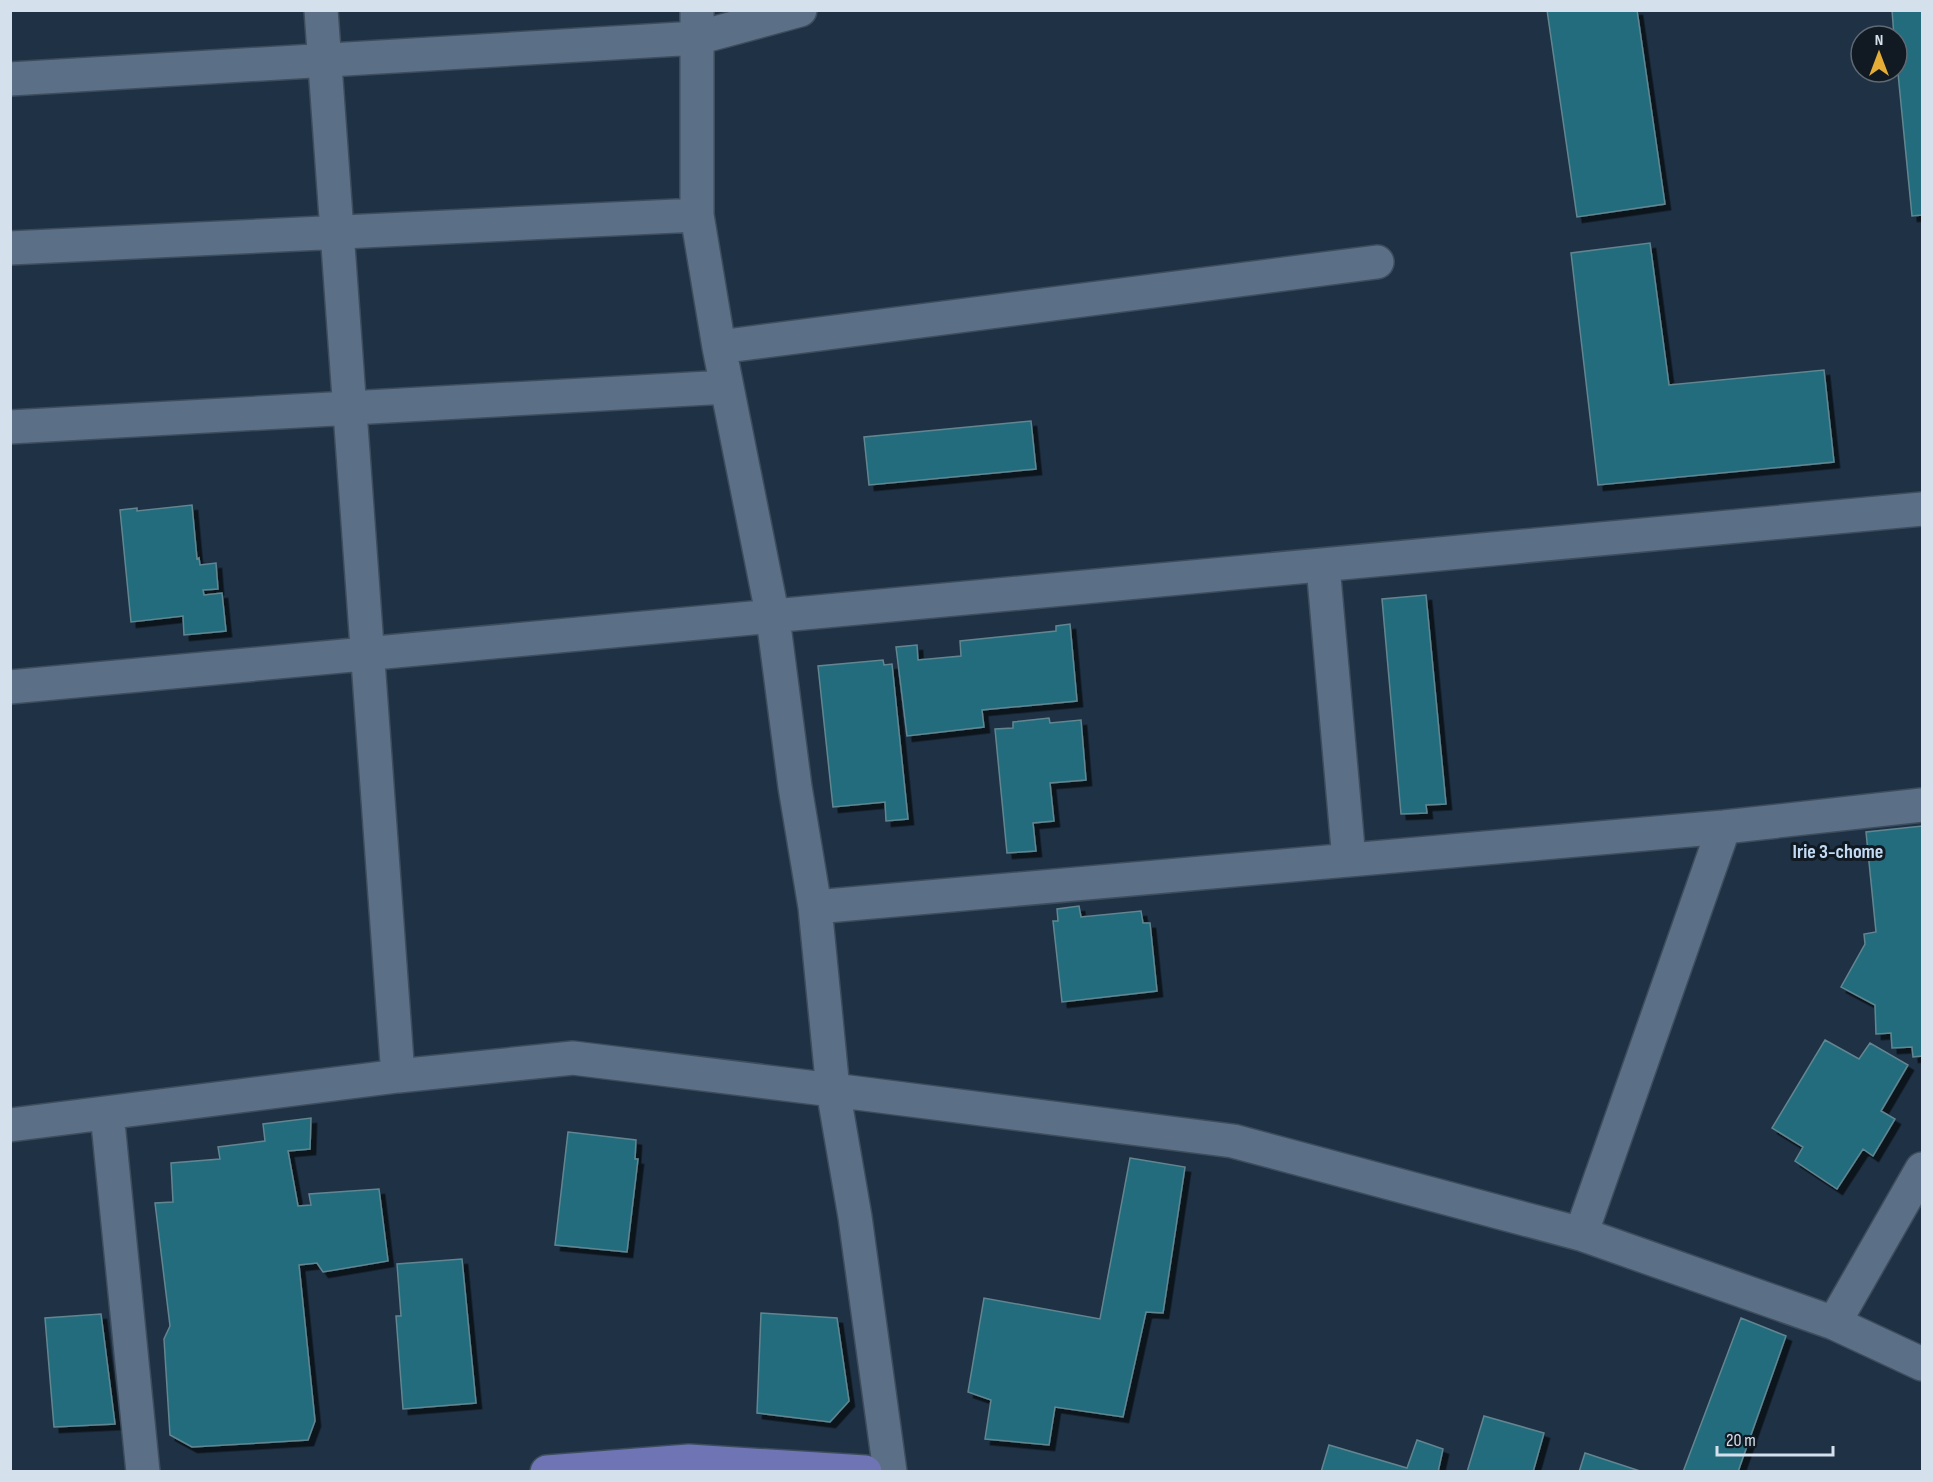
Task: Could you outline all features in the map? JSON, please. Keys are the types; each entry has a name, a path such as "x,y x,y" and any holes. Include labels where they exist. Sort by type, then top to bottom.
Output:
{"main road":[{"path":"547,1472 689,1461 865,1472"}],"street":[{"path":"321,10 398,1076"},
{"path":"10,79 324,60 696,24 800,10"},
{"path":"696,24 696,215 719,347 773,618 795,787 815,907 833,1090 855,1217 890,1472"},
{"path":"10,248 696,215"},
{"path":"719,347 1377,262"},
{"path":"10,427 727,387"},
{"path":"10,687 773,618 1923,509"},
{"path":"1323,566 1349,860"},
{"path":"815,907 1724,827 1923,805"},
{"path":"1581,1234 1724,827"},
{"path":"10,1125 398,1076 573,1058 833,1090 1233,1142 1581,1234 1834,1323 1923,1365"},
{"path":"108,1113 143,1472"},
{"path":"1834,1323 1923,1169"}],"building":[{"path":"1547,10 1637,10 1665,204 1577,217"},
{"path":"1892,10 1922,10 1922,215 1912,216 1899,84 1909,84 1909,24 1893,24"},
{"path":"1650,243 1669,385 1824,370 1834,462 1598,485 1571,253"},
{"path":"1031,421 1036,469 869,485 864,437"},
{"path":"192,505 197,559 199,558 200,565 216,563 218,589 203,590 204,595 222,593 226,631 184,635 183,616 131,622 120,510 137,508 137,511"},
{"path":"1426,595 1446,804 1426,805 1427,813 1401,814 1382,599"},
{"path":"1070,624 1077,701 982,710 984,727 907,736 896,647 917,645 918,660 961,656 960,641 1056,631 1056,626"},
{"path":"883,660 884,665 892,664 908,819 886,821 885,802 833,807 818,666"},
{"path":"1049,718 1050,723 1081,720 1086,780 1050,783 1054,821 1033,823 1036,851 1007,853 995,729 1013,728 1013,722"},
{"path":"1922,826 1922,1056 1913,1057 1912,1047 1892,1048 1891,1033 1876,1034 1875,1005 1841,987 1865,944 1864,934 1876,932 1866,832"},
{"path":"1079,906 1081,917 1141,911 1143,923 1150,923 1157,991 1062,1002 1053,921 1058,921 1057,909"},
{"path":"1825,1040 1859,1059 1870,1043 1908,1065 1881,1111 1895,1119 1873,1156 1863,1149 1837,1189 1795,1161 1803,1147 1772,1128"},
{"path":"311,1118 310,1149 288,1151 298,1206 311,1205 309,1194 379,1189 388,1261 323,1272 317,1263 299,1265 315,1421 308,1440 192,1447 170,1435 164,1339 170,1326 155,1203 173,1202 171,1163 220,1159 218,1147 265,1141 263,1124"},
{"path":"568,1132 636,1140 635,1159 638,1159 627,1252 555,1245"},
{"path":"1130,1158 1185,1167 1163,1313 1146,1312 1123,1417 1055,1407 1049,1445 985,1439 991,1400 968,1392 984,1298 1100,1319"},
{"path":"462,1259 476,1403 403,1409 396,1316 401,1316 397,1264"},
{"path":"761,1313 837,1318 849,1401 830,1422 757,1413"},
{"path":"101,1314 115,1424 54,1427 45,1318"},
{"path":"1741,1318 1786,1336 1738,1472 1683,1472"},
{"path":"1484,1416 1544,1433 1533,1472 1467,1472"},
{"path":"1417,1440 1443,1449 1438,1472 1321,1472 1329,1445 1407,1468"},
{"path":"1585,1453 1643,1472 1579,1472"}],"district":[{"name":"Irie 3-chome","path":"1838,851"}]}
